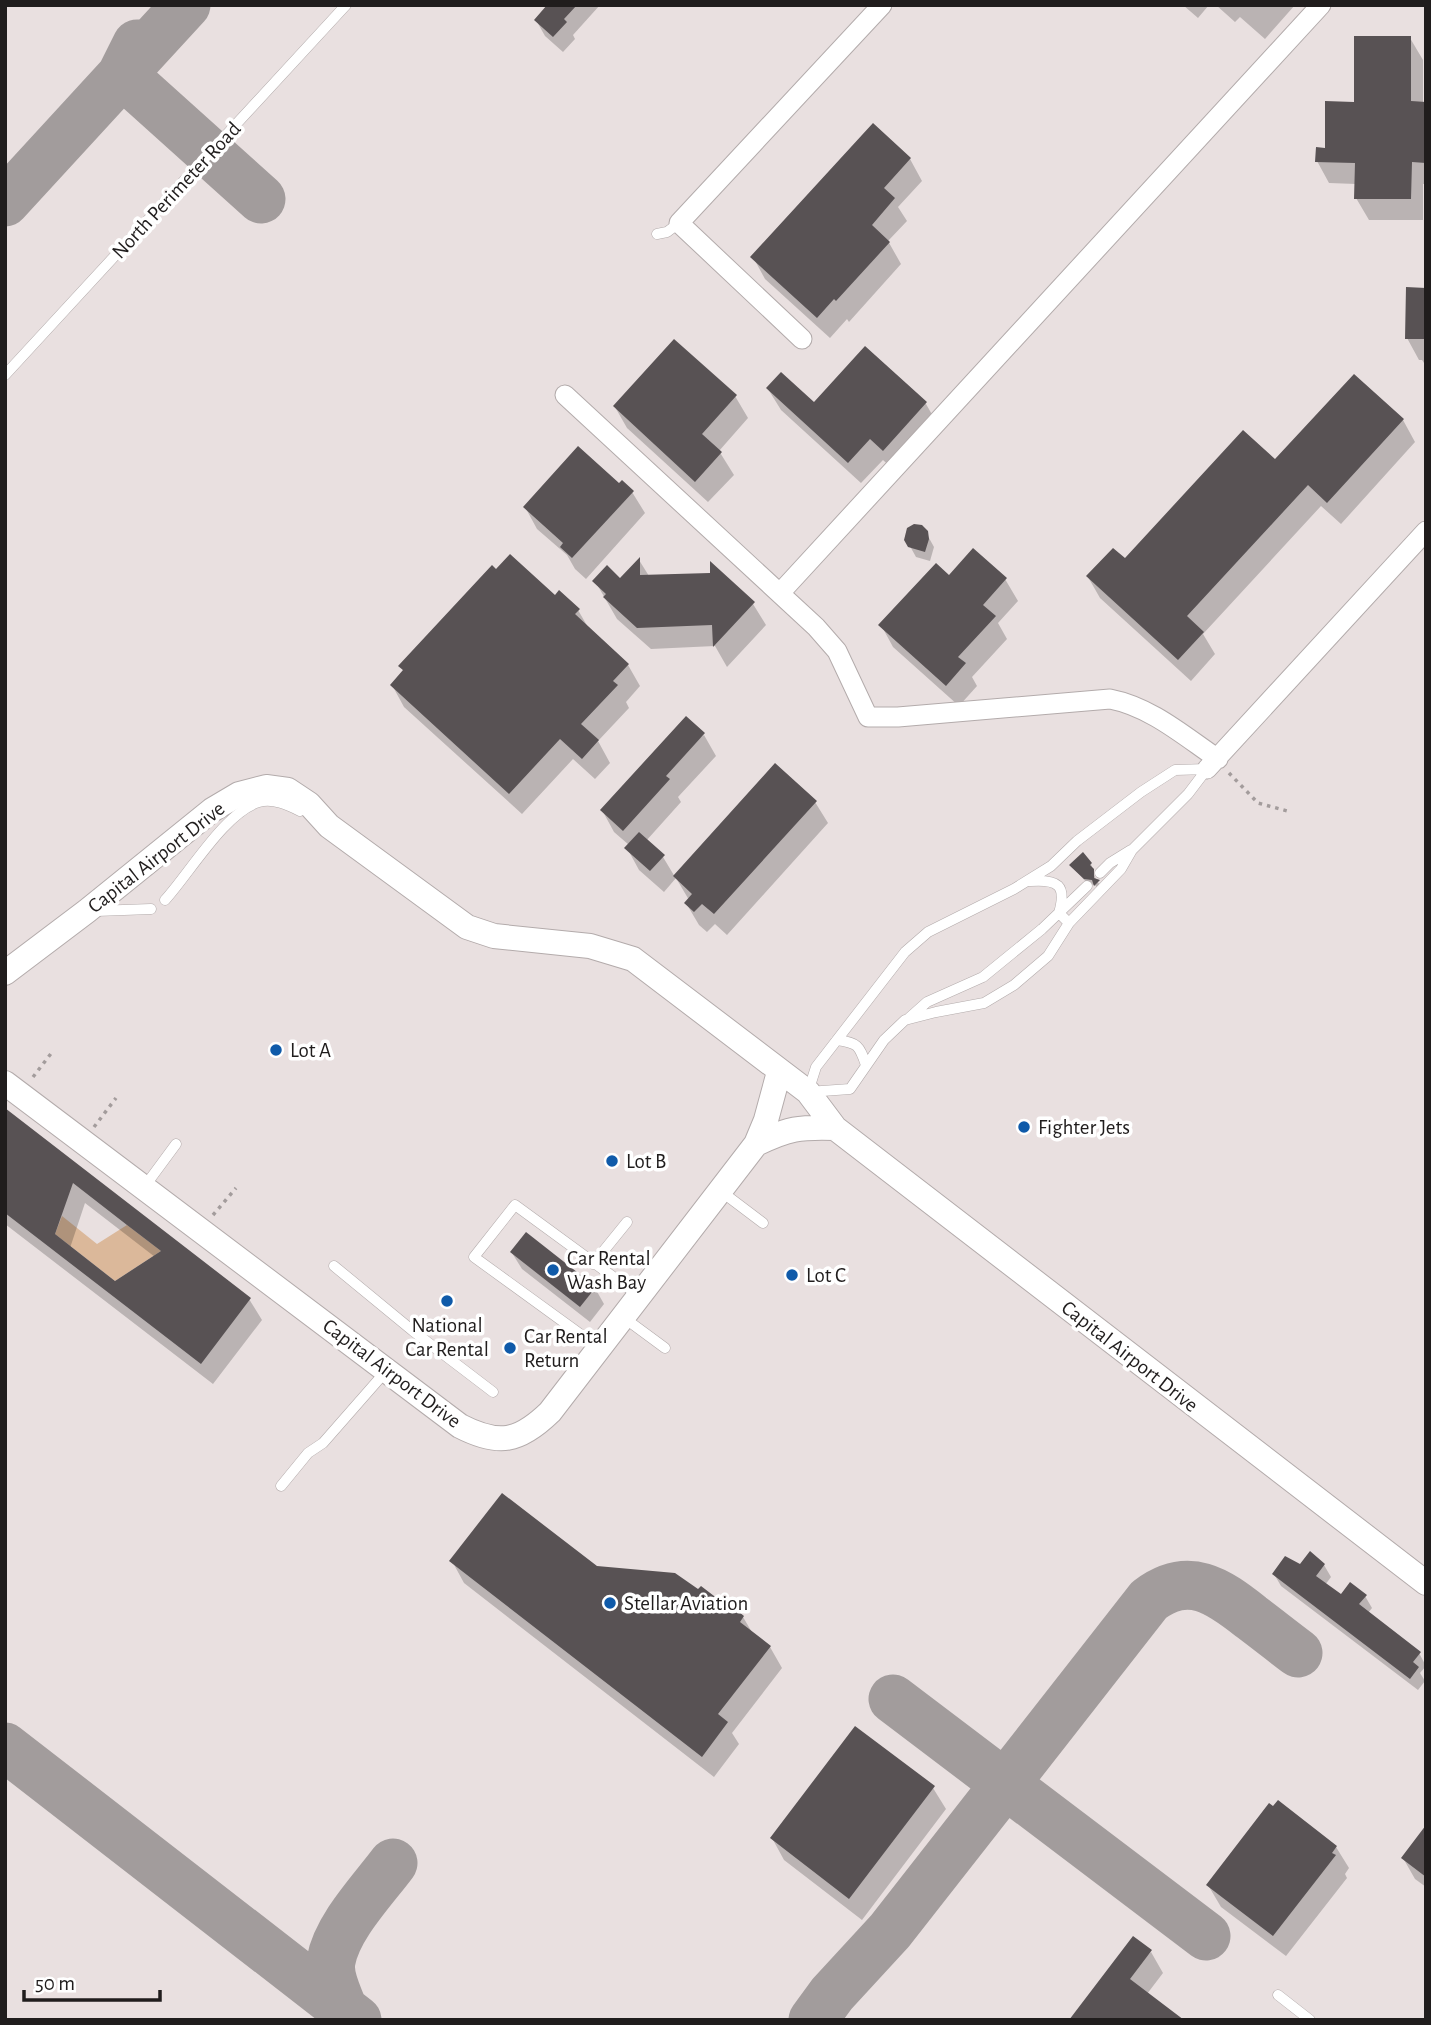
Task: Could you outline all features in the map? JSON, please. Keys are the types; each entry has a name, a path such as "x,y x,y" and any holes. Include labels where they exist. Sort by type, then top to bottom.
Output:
{"street":[{"path":"802,339 678,223 881,5"},
{"path":"779,593 1321,5"},
{"path":"565,395 816,626 837,652 867,717 898,717 1110,699 1128,702 1147,711 1217,766 1426,531"},
{"name":"Capital Airport Drive","path":"5,973 212,810 239,794 266,787 288,790 309,804 329,826 467,928 494,936 590,946 632,959 808,1092 835,1128 1426,1583"},
{"name":"Capital Airport Drive","path":"5,1083 460,1426 478,1434 508,1438 526,1433 550,1412 756,1144 766,1120 779,1072"},
{"name":"Capital Airport Drive","path":"756,1144 785,1130 801,1127 835,1128"}],"lane":[{"name":"North Perimeter Road","path":"5,375 346,5"},
{"path":"657,233 667,232 678,223"},
{"path":"1100,873 1110,863 1132,850 1217,766"},
{"path":"1087,886 983,977 927,1002 892,1031 850,1089 808,1092 816,1067 905,952 928,932 1026,882 1051,866 1077,841 1141,792 1175,770 1217,766"},
{"path":"166,900 203,851 230,822 258,802 282,803 329,826"},
{"path":"905,1020 984,1003 1014,985 1048,956 1069,923 1121,869 1132,850"},
{"path":"1026,882 1051,881 1061,888 1064,897 1059,913"},
{"path":"87,911 151,909"},
{"path":"1059,913 1069,923"},
{"path":"837,1040 856,1044 861,1049 866,1065"},
{"path":"144,1188 176,1144"},
{"path":"720,1191 763,1223"},
{"path":"598,1348 474,1257 515,1205 638,1295"},
{"path":"593,1264 627,1222"},
{"path":"334,1266 493,1392"},
{"path":"622,1317 665,1348"},
{"path":"281,1486 308,1453 323,1443 387,1370"},
{"path":"1278,1994 1310,2020"}],"path":[{"path":"1217,766 1258,803 1292,811"},
{"path":"32,1079 53,1051"},
{"path":"94,1127 116,1098"},
{"path":"214,1215 236,1188"}],"shaded area":[{"path":"62,1216 97,1244 127,1225 161,1251 115,1281 55,1234"}],"building":[{"path":"547,5 577,5 564,19 567,22 553,37 534,20"},
{"path":"1354,36 1411,36 1411,101 1426,102 1426,163 1412,162 1411,199 1354,199 1355,163 1315,162 1316,147 1325,148 1325,101 1354,102"},
{"path":"873,123 911,158 884,188 895,198 872,225 890,242 817,318 750,257"},
{"path":"1406,287 1426,288 1426,339 1405,339"},
{"path":"674,339 737,395 702,434 722,452 695,482 613,406"},
{"path":"865,346 927,402 883,451 870,439 848,463 766,388 781,372 814,402"},
{"path":"1354,374 1404,419 1327,503 1308,485 1187,616 1204,632 1178,660 1086,576 1113,548 1125,558 1243,430 1275,459"},
{"path":"578,446 619,483 622,480 634,491 572,558 560,547 563,543 523,507"},
{"path":"914,524 922,525 928,531 929,539 925,552 908,547 904,540 907,528"},
{"path":"973,548 1007,578 983,605 996,616 958,657 966,663 946,686 878,625 936,563 949,575"},
{"path":"510,554 555,595 559,590 580,609 575,614 629,664 613,681 618,685 581,724 599,740 582,759 560,739 509,794 390,685 403,670 398,666 492,565 496,569"},
{"path":"640,557 640,575 710,573 710,561 755,602 713,647 712,625 637,628 603,597 606,594 592,581 607,565 620,578"},
{"path":"686,716 705,733 666,776 670,779 623,831 600,810"},
{"path":"775,763 817,801 714,914 702,904 694,912 684,903 692,894 673,876"},
{"path":"639,832 665,855 650,871 624,848"},
{"path":"1083,852 1092,863 1090,865 1094,869 1094,878 1100,880 1094,886 1092,880 1084,879 1069,865"},
{"path":"5,1108 251,1298 201,1364 5,1213","holes":["73,1183 161,1251 115,1281 55,1234"]},
{"name":"Car Rental Wash Bay","path":"526,1232 596,1287 580,1307 510,1252"},
{"path":"502,1493 597,1566 675,1573 698,1589 701,1586 744,1616 740,1622 771,1646 718,1714 728,1722 702,1757 449,1561"},
{"path":"1310,1551 1325,1564 1316,1576 1341,1594 1350,1582 1367,1595 1359,1604 1421,1652 1413,1662 1419,1667 1410,1679 1272,1574 1285,1556 1300,1564"},
{"path":"855,1726 935,1786 849,1899 770,1838"},
{"path":"1278,1800 1337,1846 1332,1853 1336,1855 1273,1936 1206,1885 1269,1803 1273,1806"},
{"path":"1426,1825 1426,1877 1401,1858"},
{"path":"1133,1936 1152,1950 1130,1979 1184,2020 1069,2020"}],"taxiway":[{"path":"5,202 186,5"},
{"path":"137,44 122,74 261,199"},
{"path":"813,2020 832,1994 890,1931 1149,1600 1177,1586 1190,1585 1215,1592 1298,1653"},
{"path":"893,1699 1206,1936"},
{"path":"5,1747 357,2020"},
{"path":"343,2009 331,1973 335,1948 356,1910 393,1863"}],"place":[{"name":"Lot A","path":"276,1050"},
{"name":"Fighter Jets","path":"1024,1127"},
{"name":"Lot B","path":"612,1161"},
{"name":"Car Rental Wash Bay","path":"553,1270"},
{"name":"Lot C","path":"792,1275"},
{"name":"National Car Rental","path":"447,1301"},
{"name":"Car Rental Return","path":"510,1348"},
{"name":"Stellar Aviation","path":"610,1603"}]}
